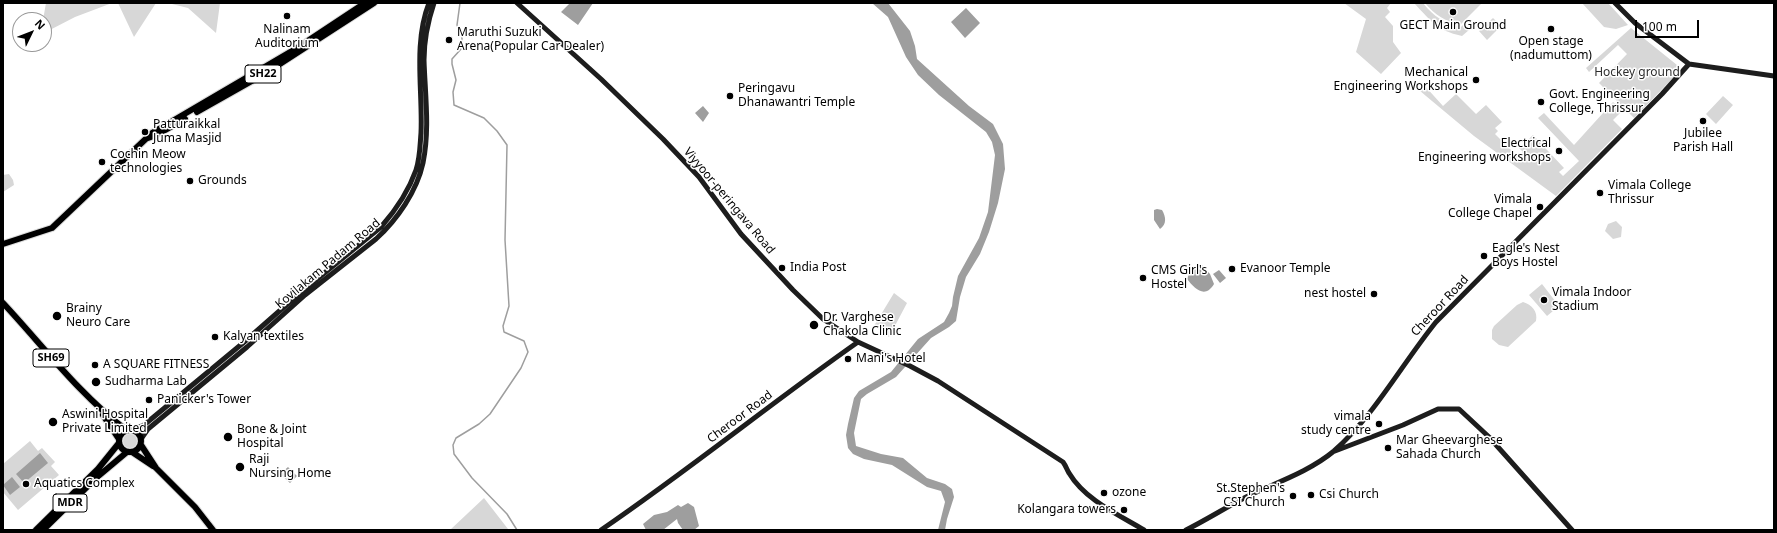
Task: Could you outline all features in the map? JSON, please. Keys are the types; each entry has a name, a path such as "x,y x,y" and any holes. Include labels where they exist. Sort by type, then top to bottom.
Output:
{"main road":[{"name":"SH22","path":"3,244 52,228 152,133 297,48 365,3"},
{"name":"SH22","path":"148,138 168,129 266,73 374,3"},
{"name":"Kovilakam Padam Road","path":"129,430 144,425 158,414 300,292 382,227 390,217 416,170 419,158 422,117 420,45 425,13 429,3"},
{"name":"Kovilakam Padam Road","path":"141,442 148,429 235,357 305,295 376,239 393,221 403,207 419,177 423,164 426,114 424,59 425,41 428,22 434,3"},
{"name":"Viyyoor-peringava Road","path":"517,3 601,79 663,139 699,177 741,234 793,290 823,319 858,342"},
{"path":"1615,3 1639,26 1689,64 1774,76"},
{"name":"Cheroor Road","path":"1186,530 1232,504 1309,467 1332,452 1347,439 1417,345 1441,317 1662,94 1689,64"},
{"name":"SH69","path":"3,303 60,369 100,410 129,430 138,433 141,442 156,468"},
{"path":"858,342 910,366 938,381 1063,462 1069,473 1099,503 1144,530"},
{"name":"Cheroor Road","path":"601,530 738,432 801,382 858,342"},
{"path":"1332,452 1403,425 1438,409 1459,410 1489,438 1572,530"},
{"name":"SH69","path":"100,410 119,441 122,449 130,452 156,468 195,507 213,530"},
{"path":"119,441 122,432 129,430"},
{"name":"MDR","path":"36,530 91,480 119,441"},
{"path":"130,452 136,451 141,442"},
{"name":"MDR","path":"91,480 130,452"},
{"name":"MDR","path":"43,530 58,511"}],"green space":[{"path":"46,3 112,3 75,17 52,29 52,12 44,12"},
{"path":"118,3 156,3 134,37"},
{"path":"168,3 220,3 216,33 188,8"},
{"path":"1344,3 1391,3 1387,8 1390,12 1385,17 1393,26 1393,42 1401,53 1381,74 1356,52 1366,19"},
{"path":"1414,3 1423,3 1440,19 1449,24 1461,27 1464,24 1469,30 1462,36 1446,31 1435,24"},
{"name":"GECT Main Ground","path":"1425,3 1482,3 1460,25 1441,17"},
{"path":"1582,3 1608,3 1628,25 1616,29 1604,27"},
{"path":"1493,18 1501,26 1487,40 1479,31"},
{"name":"Hockey ground","path":"1631,28 1677,65 1675,76 1634,118 1599,83 1627,54 1618,45 1589,72 1586,68"},
{"path":"1424,85 1443,106 1456,94 1476,114 1486,105 1502,122 1495,128 1498,131 1495,134 1518,157 1523,152 1519,148 1533,135 1564,168 1559,172 1563,176 1579,161 1538,118 1544,113 1574,145 1613,102 1623,110 1613,120 1622,129 1556,196 1474,136 1426,96 1419,90"},
{"path":"1723,96 1733,105 1716,124 1706,114"},
{"path":"9,174 14,185 3,192 3,175"},
{"path":"1616,221 1622,227 1621,237 1613,239 1605,231 1608,224"},
{"name":"Vimala Indoor Stadium","path":"1542,284 1559,306 1547,316 1529,295"},
{"path":"894,293 907,303 889,337 874,326"},
{"path":"1523,302 1534,309 1536,321 1508,347 1499,345 1492,339 1492,330 1494,326 1517,305"},
{"path":"127,434 133,434 137,438 137,444 133,448 127,448 123,444 123,438"},
{"name":"Aquatics Complex","path":"30,441 38,451 42,448 55,462 51,466 59,475 18,510 3,492 3,464"},
{"path":"484,498 508,529 450,530"}],"shaded area":[{"path":"570,3 593,3 578,25 561,12"},
{"path":"872,3 888,3 910,31 915,46 917,59 969,106 993,124 1003,144 1005,169 998,203 980,254 966,277 960,297 956,321 931,338 896,377 861,399 854,433 856,446 881,454 903,458 927,478 945,484 952,489 954,497 945,530 938,530 945,502 941,491 927,487 892,465 864,459 853,454 848,448 846,435 854,398 859,391 891,372 918,339 944,322 949,313 952,306 958,276 979,238 988,212 995,155 992,142 986,132 939,95 918,75 906,57 888,17"},
{"path":"966,8 980,23 965,38 951,22"},
{"path":"703,106 709,113 703,122 695,113"},
{"path":"1154,210 1162,210 1165,218 1165,223 1160,229 1154,220"},
{"path":"1201,264 1210,274 1214,284 1211,289 1204,292 1193,286 1187,279 1191,269"},
{"path":"1219,270 1226,278 1220,283 1213,274"},
{"path":"40,453 48,463 24,483 16,474"},
{"path":"288,467 297,476 290,483 280,474"},
{"path":"12,477 20,487 10,495 3,485"},
{"path":"688,503 694,507 699,526 694,530 683,530 677,519 663,530 646,530 643,524 654,515 667,512 678,505 681,507"}],"waterway":[{"path":"460,3 457,25 462,38 461,49 452,59 456,80 453,92 454,105 484,118 497,131 507,145 505,240 509,306 503,326 504,332 524,341 528,352 521,368 490,414 479,424 456,438 453,445 454,454 472,478 507,514 517,530"}],"place":[{"name":"GECT Main Ground","path":"1453,12"},
{"name":"Nalinam Auditorium","path":"287,16"},
{"name":"Open stage (nadumuttom)","path":"1551,29"},
{"name":"Maruthi Suzuki Arena(Popular Car Dealer)","path":"449,40"},
{"name":"Mechanical Engineering Workshops","path":"1476,80"},
{"name":"Peringavu Dhanawantri Temple","path":"730,96"},
{"name":"Govt. Engineering College, Thrissur","path":"1541,102"},
{"name":"Jubilee Parish Hall","path":"1703,121"},
{"name":"Patturaikkal Juma Masjid","path":"145,132"},
{"name":"Electrical Engineering workshops","path":"1559,151"},
{"name":"Cochin Meow technologies","path":"102,162"},
{"name":"Grounds","path":"190,181"},
{"name":"Vimala College Thrissur","path":"1600,193"},
{"name":"Vimala College Chapel","path":"1540,207"},
{"name":"Eagle's Nest Boys Hostel","path":"1484,256"},
{"name":"India Post","path":"782,268"},
{"name":"Evanoor Temple","path":"1232,269"},
{"name":"CMS Girl's Hostel","path":"1143,278"},
{"name":"nest hostel","path":"1374,294"},
{"name":"Vimala Indoor Stadium","path":"1544,300"},
{"name":"Brainy Neuro Care","path":"57,316"},
{"name":"Dr. Varghese Chakola Clinic","path":"814,325"},
{"name":"Kalyan textiles","path":"215,337"},
{"name":"Mani's Hotel","path":"848,359"},
{"name":"A SQUARE FITNESS","path":"95,365"},
{"name":"Sudharma Lab","path":"96,382"},
{"name":"Panicker's Tower","path":"149,400"},
{"name":"Aswini Hospital Private Limited","path":"53,422"},
{"name":"vimala study centre","path":"1379,424"},
{"name":"Bone & Joint Hospital","path":"228,437"},
{"name":"Mar Gheevarghese Sahada Church","path":"1388,448"},
{"name":"Raji Nursing Home","path":"240,467"},
{"name":"Aquatics Complex","path":"26,484"},
{"name":"ozone","path":"1104,493"},
{"name":"Csi Church","path":"1311,495"},
{"name":"St.Stephen's CSI Church","path":"1293,496"},
{"name":"Kolangara towers","path":"1124,510"}]}
